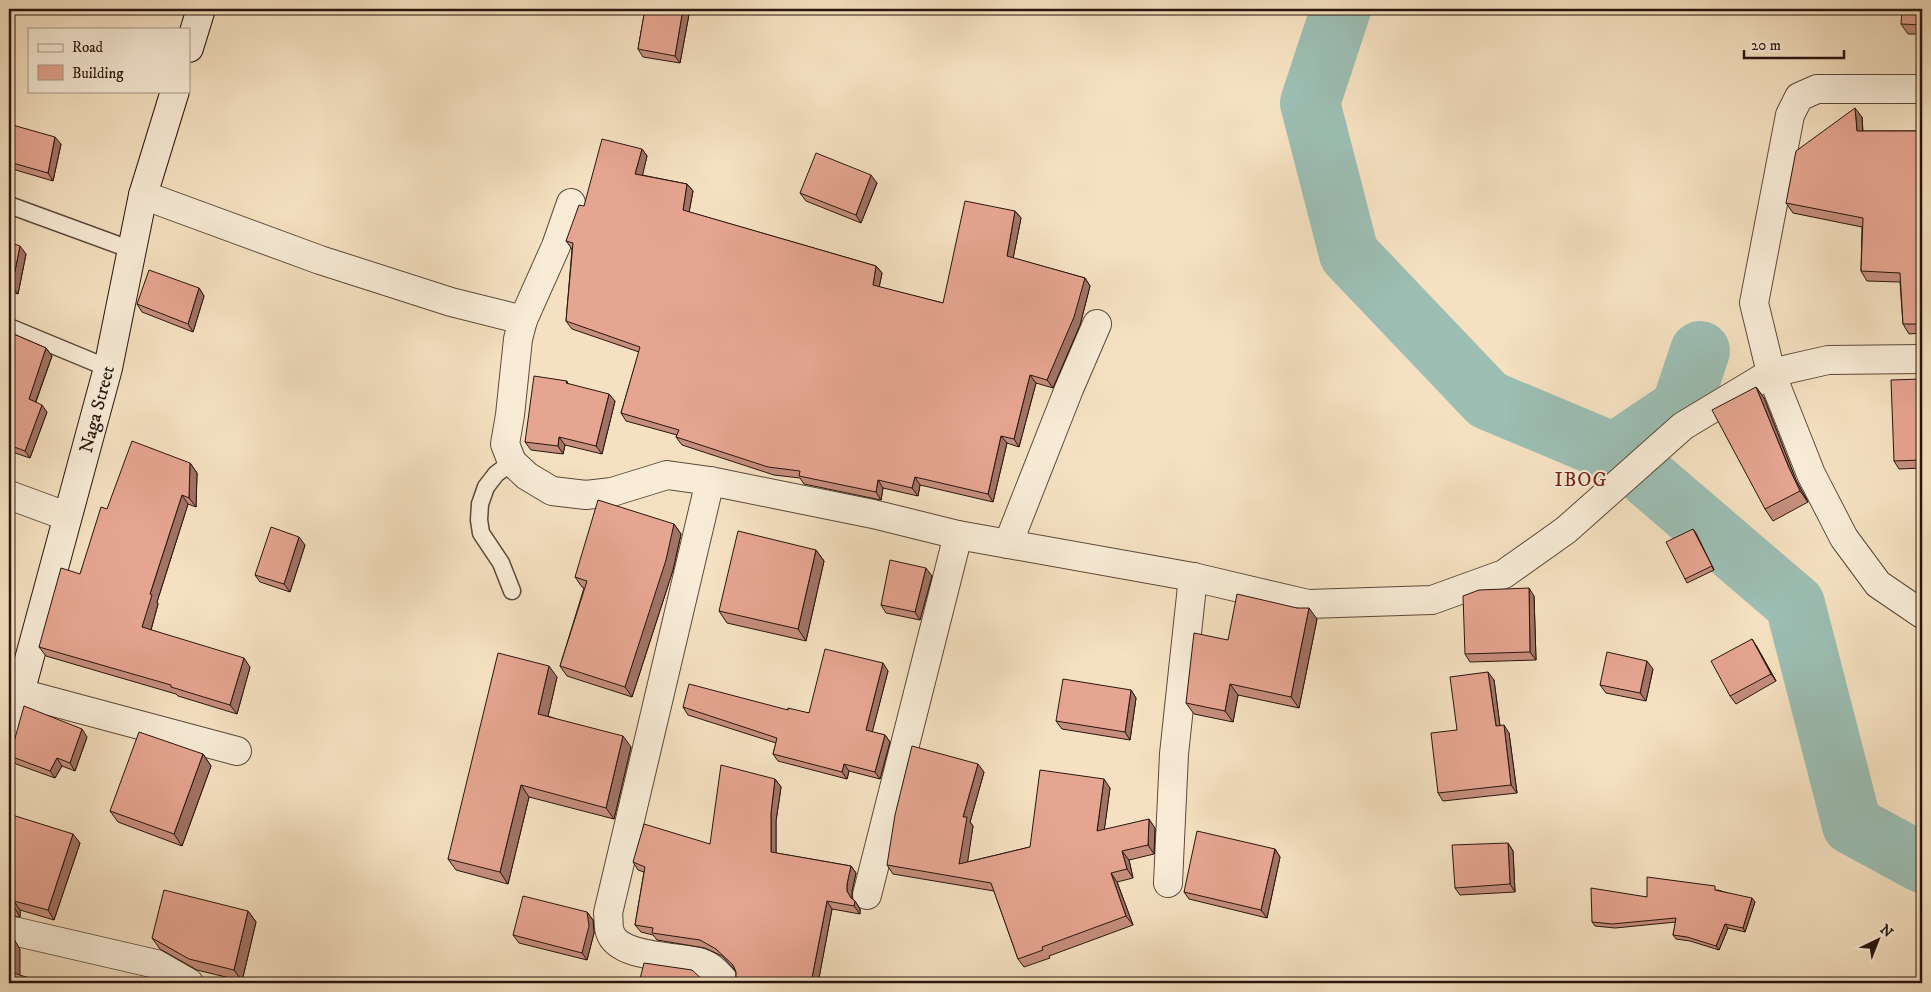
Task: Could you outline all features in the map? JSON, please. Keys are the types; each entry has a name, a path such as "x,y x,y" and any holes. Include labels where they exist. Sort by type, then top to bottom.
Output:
{"street":[{"path":"190,45 201,9"},
{"path":"1922,89 1817,90 1799,97 1790,115 1754,303 1771,373 1811,474 1844,538 1878,584 1922,614"},
{"name":"Naga Street","path":"9,724 20,694 66,516 108,368 143,195 175,92"},
{"path":"143,195 320,260 451,302 523,320"},
{"path":"571,204 556,246 523,320 518,339 505,444 512,462 527,476 552,491 586,495 612,492 667,475 710,481 873,514 958,535 1193,577 1308,604 1432,600 1504,574 1566,530 1683,426 1771,373 1828,360 1922,359"},
{"path":"1008,544 1069,389 1097,324"},
{"path":"710,481 608,913 610,933 619,945 634,951 704,964 718,974 726,983"},
{"path":"9,496 66,516"},
{"path":"866,895 958,535"},
{"path":"1168,884 1174,754 1193,577"},
{"path":"20,694 237,751"},
{"path":"9,930 156,964 189,983"}],"lane":[{"path":"9,205 132,250"},
{"path":"9,327 108,368"},
{"path":"512,462 496,474 486,487 480,504 479,520 482,533 501,563 512,591"}],"building":[{"path":"645,9 683,9 675,56 638,49"},
{"path":"1902,9 1922,9 1922,25 1901,24"},
{"path":"1855,108 1857,131 1922,131 1922,324 1903,324 1900,273 1861,271 1863,218 1786,203 1796,151"},
{"path":"9,124 55,137 48,173 9,162"},
{"path":"602,139 642,149 635,174 687,184 683,210 876,266 873,285 943,303 965,201 1015,211 1007,256 1085,278 1074,317 1047,380 1030,375 1014,439 1001,436 988,494 915,477 912,488 878,480 876,492 799,476 800,471 768,467 676,437 679,430 621,413 640,347 566,321 573,243 566,241 579,205 584,206"},
{"path":"816,153 871,175 856,215 800,193"},
{"path":"9,242 20,246 12,286 9,285"},
{"path":"149,270 199,288 188,324 137,304"},
{"path":"9,332 46,348 29,399 42,405 25,451 9,445"},
{"path":"534,376 567,381 566,383 609,394 596,446 559,437 558,446 525,442"},
{"path":"1922,379 1922,460 1894,461 1891,380"},
{"path":"1756,387 1800,491 1765,509 1712,410"},
{"path":"132,441 190,463 189,498 182,495 150,594 152,595 142,627 244,658 230,705 171,687 171,685 39,647 61,568 80,574 101,507 107,509"},
{"path":"598,500 674,524 666,560 625,687 560,666 587,581 575,577"},
{"path":"271,527 299,537 284,584 255,575"},
{"path":"1693,529 1712,566 1685,579 1666,542"},
{"path":"738,531 816,550 798,629 719,611"},
{"path":"890,560 926,568 915,612 881,605"},
{"path":"1529,588 1530,652 1465,654 1463,596 1479,590"},
{"path":"1237,594 1297,608 1309,608 1291,697 1230,684 1225,711 1186,703 1194,633 1228,640"},
{"path":"1752,639 1771,674 1730,696 1711,661"},
{"path":"825,649 883,663 866,730 885,735 875,772 844,764 842,772 773,754 777,738 683,707 689,684 788,710 788,708 809,713"},
{"path":"1607,652 1647,661 1640,693 1600,685"},
{"path":"498,653 549,666 538,714 623,736 606,808 521,785 500,872 448,859"},
{"path":"1488,672 1496,726 1504,725 1511,785 1438,793 1431,733 1457,730 1450,677"},
{"path":"1063,679 1131,690 1125,732 1056,721"},
{"path":"24,706 82,729 70,763 57,758 50,771 10,756"},
{"path":"139,732 203,754 174,834 110,811"},
{"path":"912,746 978,764 963,817 967,817 959,864 1030,847 1040,770 1104,779 1097,831 1149,819 1148,845 1122,851 1127,869 1111,873 1126,916 1042,947 1043,950 1018,959 991,883 887,865 895,815"},
{"path":"721,765 775,779 771,813 771,852 851,866 847,891 855,901 854,906 827,901 811,983 734,983 736,972 733,965 716,949 700,940 652,933 653,928 635,925 645,867 633,862 644,824 710,844"},
{"path":"9,814 73,834 48,910 14,901 14,907 9,907"},
{"path":"1197,831 1275,849 1261,910 1184,892"},
{"path":"1508,843 1510,884 1455,888 1452,845"},
{"path":"1647,877 1715,886 1715,890 1752,898 1743,928 1725,924 1716,946 1687,937 1673,935 1676,918 1612,924 1592,922 1591,888 1647,897"},
{"path":"164,890 248,911 234,970 189,959 152,938"},
{"path":"523,896 587,912 589,926 582,953 513,935"},
{"path":"9,938 14,939 13,973 46,983 9,983"},
{"path":"644,963 692,970 706,983 639,983"}],"waterway":[{"path":"1341,9 1310,103 1349,254 1488,400 1624,457"},
{"path":"1614,453 1681,408 1700,351"},
{"path":"1648,478 1795,604 1852,825 1922,863"}],"district":[{"name":"IBOG","path":"1581,479"}]}
